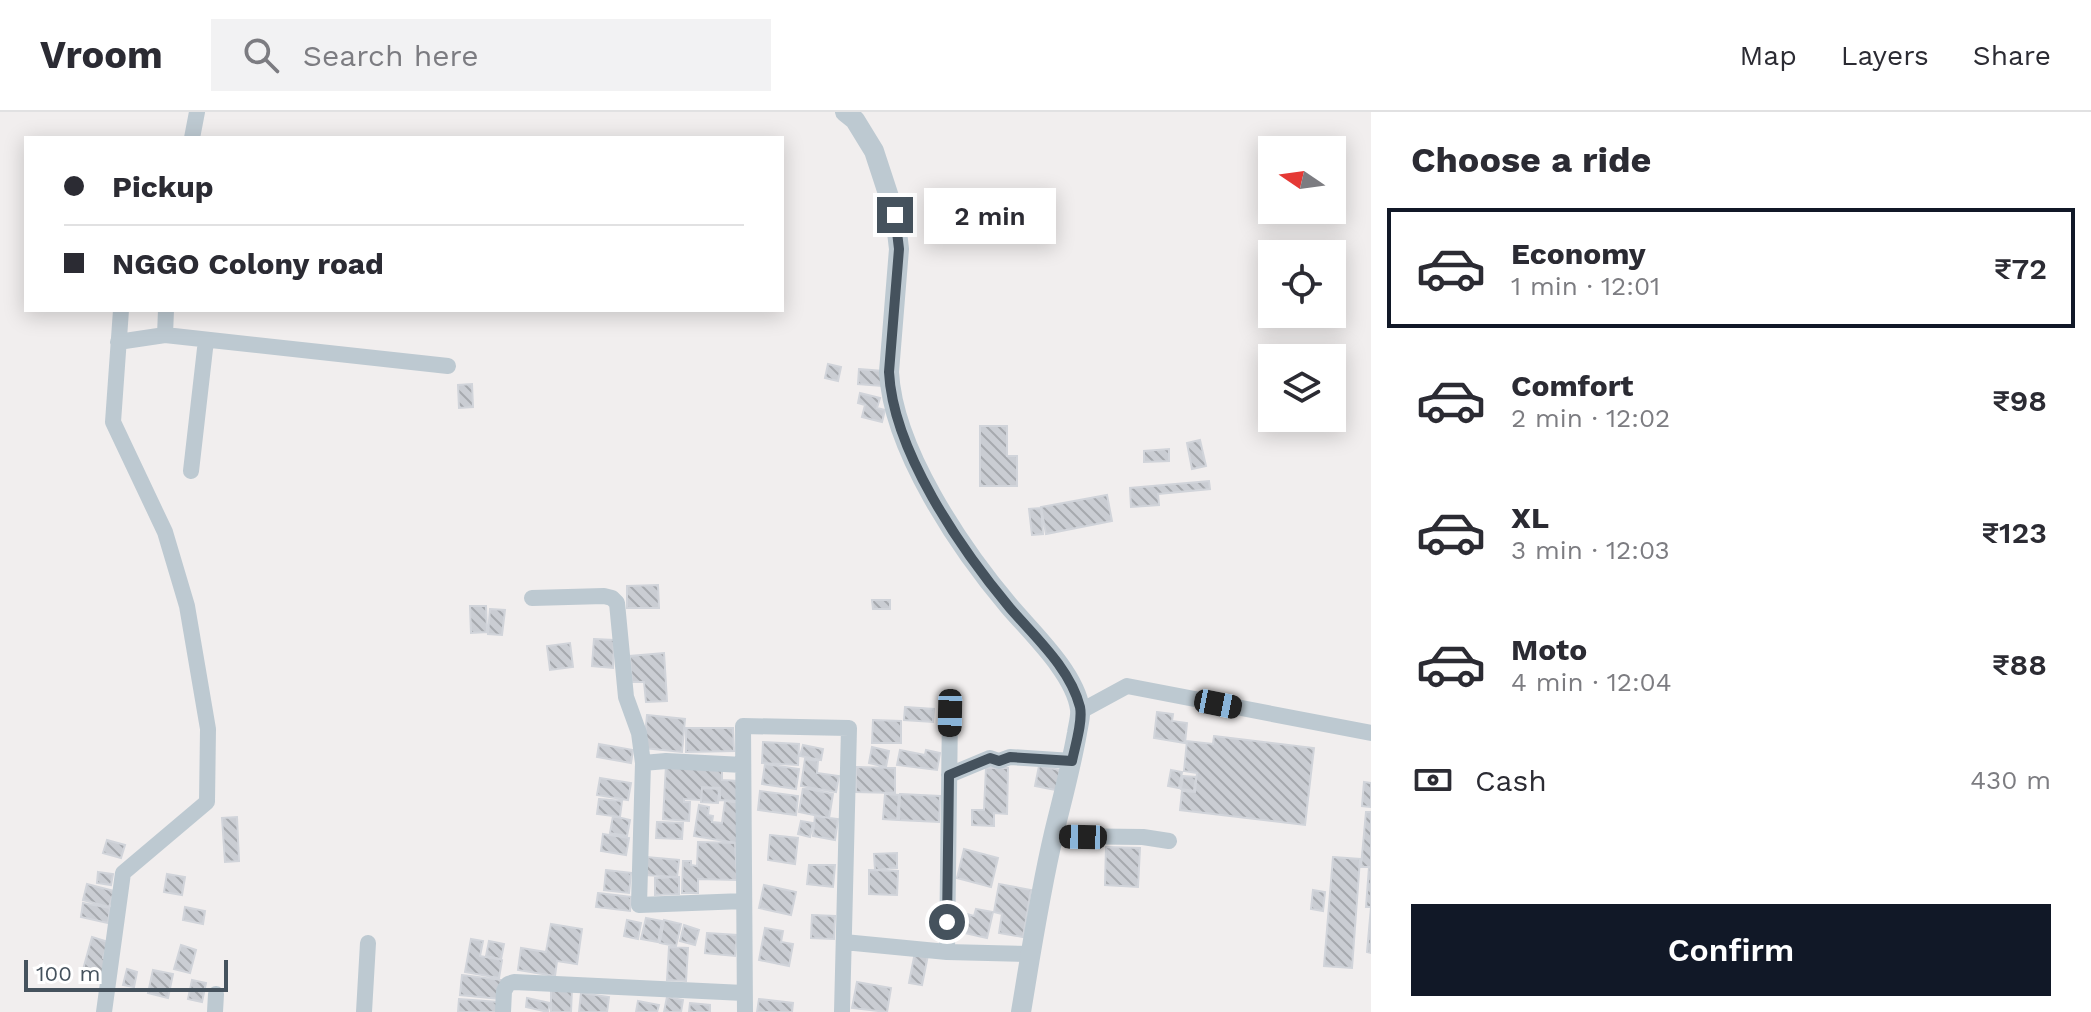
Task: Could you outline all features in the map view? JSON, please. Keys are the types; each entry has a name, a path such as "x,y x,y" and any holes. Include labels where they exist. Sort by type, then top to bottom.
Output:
{"street":[{"path":"192,136 197,112"},
{"path":"845,112 855,120 874,151 895,215 899,249 890,392 908,450 946,517 991,584 1062,669 1074,689 1081,711 1021,1012"},
{"path":"104,1012 123,873 207,802 208,729 187,606 165,532 113,422 121,312"},
{"path":"165,335 166,312"},
{"path":"118,342 165,335 448,366"},
{"path":"191,471 206,340"},
{"path":"532,598 604,596 617,603 626,697 639,733 643,763 639,905 744,901"},
{"path":"1081,711 1127,686 1371,733"},
{"path":"947,952 950,713"},
{"path":"745,1012 743,726 849,728 842,1012"},
{"path":"949,775 990,758 999,761 1010,757 1072,761"},
{"path":"643,763 666,761 743,765"},
{"path":"1054,836 1143,837 1169,841"},
{"path":"844,942 947,952 1031,954"},
{"path":"364,1012 368,943"},
{"path":"503,1012 504,991 508,984 514,982 744,993"},
{"path":"215,1012 216,994"}],"building":[{"path":"828,364 841,367 838,381 825,378"},
{"path":"859,369 883,371 882,386 858,384"},
{"path":"472,384 473,407 459,408 458,385"},
{"path":"860,393 880,398 877,408 885,410 882,422 862,417 865,405 858,403"},
{"path":"980,426 1007,426 1007,456 1017,456 1017,486 980,486"},
{"path":"1200,440 1206,466 1192,469 1187,443"},
{"path":"1169,449 1169,461 1144,462 1144,451"},
{"path":"1209,481 1210,489 1158,494 1159,505 1131,507 1130,488"},
{"path":"1107,495 1112,521 1046,534 1041,507"},
{"path":"1041,508 1043,534 1032,535 1029,509"},
{"path":"658,585 659,608 627,608 627,586"},
{"path":"872,600 890,600 890,609 873,609"},
{"path":"470,606 486,606 487,632 471,633"},
{"path":"490,609 505,610 502,635 488,634"},
{"path":"594,639 614,640 613,668 592,666"},
{"path":"570,643 573,667 550,670 547,646"},
{"path":"664,653 667,701 646,702 644,682 632,682 630,656"},
{"path":"905,707 934,709 933,722 904,720"},
{"path":"1157,712 1173,714 1172,721 1187,723 1185,743 1154,738"},
{"path":"647,715 685,719 682,752 644,748"},
{"path":"873,720 901,721 901,743 872,743"},
{"path":"686,728 733,728 734,751 686,752"},
{"path":"1214,736 1314,748 1305,825 1180,810 1182,791 1195,792 1197,773 1184,771 1187,741 1213,744"},
{"path":"763,742 799,744 798,765 762,763"},
{"path":"599,744 633,750 631,763 597,757"},
{"path":"803,745 823,749 821,760 800,756"},
{"path":"872,747 889,751 886,767 869,763"},
{"path":"900,750 925,755 926,750 940,753 937,770 897,765"},
{"path":"805,759 818,761 817,773 839,776 836,792 801,786"},
{"path":"765,764 799,769 796,789 762,784"},
{"path":"666,765 722,769 722,780 739,781 738,801 720,800 720,788 702,787 701,800 684,799 684,802 690,802 689,821 663,819"},
{"path":"1039,766 1060,770 1056,790 1035,786"},
{"path":"856,767 895,768 895,793 856,792"},
{"path":"986,768 1008,768 1007,814 994,813 994,826 972,825 972,810 984,810"},
{"path":"1171,770 1182,772 1179,788 1168,786"},
{"path":"1183,776 1196,777 1194,791 1181,789"},
{"path":"600,778 631,783 628,800 597,795"},
{"path":"1364,782 1371,783 1371,807 1362,806"},
{"path":"702,788 719,789 718,803 701,802"},
{"path":"803,788 833,794 829,818 799,812"},
{"path":"760,791 798,796 796,815 758,810"},
{"path":"885,794 899,795 897,820 883,819"},
{"path":"900,794 940,796 939,822 899,820"},
{"path":"599,799 622,801 620,817 597,814"},
{"path":"725,801 742,803 737,843 694,836 699,805 709,807 708,815 713,816 712,822 722,823"},
{"path":"1366,812 1371,812 1371,907 1366,907 1369,867 1361,867"},
{"path":"613,816 630,820 627,836 610,833"},
{"path":"815,816 838,819 835,840 813,836"},
{"path":"237,817 239,861 225,862 222,818"},
{"path":"801,821 813,823 810,837 798,834"},
{"path":"657,822 683,823 682,839 656,838"},
{"path":"603,834 629,838 626,855 601,851"},
{"path":"770,835 798,838 795,864 768,860"},
{"path":"107,840 125,845 121,858 103,853"},
{"path":"698,842 735,843 737,880 698,879 698,893 682,893 683,861 691,861 691,865 697,866"},
{"path":"1106,847 1140,848 1138,887 1105,885"},
{"path":"964,849 998,858 991,887 957,878"},
{"path":"897,853 897,868 875,870 874,854"},
{"path":"646,857 679,860 677,877 645,875"},
{"path":"1333,857 1360,859 1352,968 1324,966"},
{"path":"809,865 835,865 833,887 807,884"},
{"path":"606,870 631,873 629,893 604,890"},
{"path":"869,870 898,871 897,895 869,894"},
{"path":"98,872 113,874 111,885 97,883"},
{"path":"167,874 185,877 182,895 164,892"},
{"path":"679,877 679,894 655,895 655,878"},
{"path":"87,884 114,891 109,907 83,900"},
{"path":"999,884 1031,890 1023,937 999,933 1002,914 994,912"},
{"path":"764,885 796,892 791,915 759,908"},
{"path":"1313,890 1325,892 1323,911 1311,909"},
{"path":"598,893 631,897 630,911 596,907"},
{"path":"83,903 110,908 108,923 81,917"},
{"path":"185,907 205,911 203,924 183,920"},
{"path":"1371,907 1371,953 1367,952"},
{"path":"976,909 993,912 987,938 956,931 960,912 974,916"},
{"path":"812,915 835,916 834,939 811,938"},
{"path":"646,918 662,921 658,942 641,939"},
{"path":"627,920 641,923 638,939 624,936"},
{"path":"664,920 681,924 676,946 660,943"},
{"path":"551,924 582,929 577,964 557,961 555,976 518,970 521,948 546,952"},
{"path":"684,925 699,930 695,945 680,941"},
{"path":"765,928 783,931 781,942 793,944 789,966 759,960"},
{"path":"707,933 737,935 735,956 705,953"},
{"path":"92,937 108,942 103,958 108,960 102,983 81,977"},
{"path":"471,939 483,941 480,956 502,960 499,978 465,972"},
{"path":"489,941 504,944 501,959 486,956"},
{"path":"181,945 196,950 190,973 174,969"},
{"path":"669,947 688,948 686,981 667,980"},
{"path":"915,952 928,955 922,985 909,983"},
{"path":"127,969 137,972 134,987 123,985"},
{"path":"153,970 173,974 168,998 148,993"},
{"path":"462,975 502,980 500,999 460,995"},
{"path":"192,980 206,983 202,1002 188,999"},
{"path":"857,982 891,988 887,1012 852,1008"},
{"path":"551,988 572,988 571,1012 551,1012"},
{"path":"581,993 609,997 607,1012 579,1012"},
{"path":"667,997 683,1000 681,1012 664,1012"},
{"path":"527,998 550,1003 548,1012 526,1007"},
{"path":"459,999 498,1002 497,1012 458,1012"},
{"path":"759,999 793,1003 792,1012 757,1012"},
{"path":"638,1001 659,1005 657,1012 636,1012"},
{"path":"690,1003 710,1005 710,1012 689,1012"}],"route":[{"path":"895,215 899,249 890,392 908,450 946,517 991,584 1062,669 1074,689 1081,711 1072,761 1010,757 999,761 990,758 949,775 947,922"}]}
